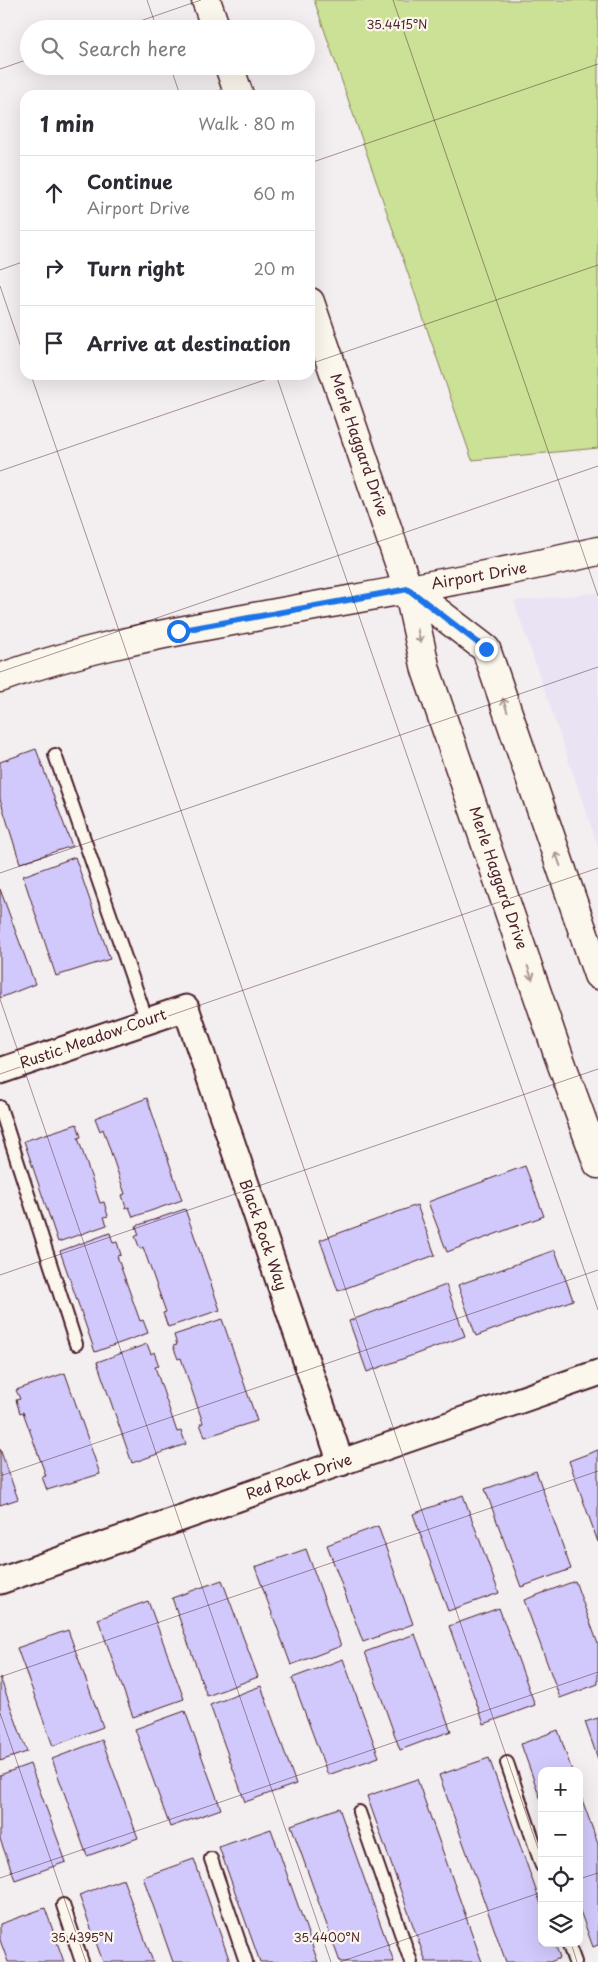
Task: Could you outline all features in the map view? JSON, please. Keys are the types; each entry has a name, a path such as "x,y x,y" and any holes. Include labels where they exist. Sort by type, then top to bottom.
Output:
{"main road":[{"path":"206,0 213,20"},
{"path":"232,75 237,90"},
{"name":"Merle Haggard Drive","path":"315,317 408,589 426,670 558,1054 598,1164"},
{"name":"Airport Drive","path":"0,678 36,665 178,631 532,566 598,550"},
{"path":"408,589 486,649 598,975"},
{"name":"Airport Drive","path":"0,657 36,665"}],"street":[{"name":"Rustic Meadow Court","path":"0,1071 186,1008"},
{"name":"Black Rock Way","path":"186,1008 341,1463"},
{"name":"Red Rock Drive","path":"0,1581 598,1373"}],"lane":[{"path":"55,755 147,1021"},
{"path":"0,1107 76,1344"},
{"path":"506,1763 539,1857"},
{"path":"359,1812 411,1962"},
{"path":"211,1859 246,1962"},
{"path":"63,1905 82,1962"},
{"path":"569,1947 575,1962"}],"shaded area":[{"path":"598,593 598,846 514,601"}],"green space":[{"path":"314,0 598,0 598,448 472,460"}],"building":[{"path":"36,749 72,846 20,863 0,799 0,762"},
{"path":"75,857 110,959 56,976 23,876"},
{"path":"0,889 35,984 0,998"},
{"path":"147,1098 182,1200 133,1217 129,1207 126,1208 122,1195 125,1194 103,1129 100,1131 95,1118"},
{"path":"77,1124 81,1137 78,1138 100,1203 104,1202 108,1216 104,1217 107,1225 58,1242 24,1141"},
{"path":"525,1166 544,1216 447,1252 428,1202"},
{"path":"417,1205 435,1255 338,1291 320,1240"},
{"path":"185,1209 220,1310 168,1327 163,1313 166,1312 143,1247 140,1249 135,1236 139,1235 136,1226"},
{"path":"110,1233 113,1243 117,1242 121,1255 117,1256 140,1321 143,1320 148,1333 95,1352 60,1251"},
{"path":"555,1250 573,1300 476,1336 458,1285"},
{"path":"446,1285 465,1336 367,1372 349,1321"},
{"path":"222,1319 257,1421 205,1437 200,1424 203,1423 181,1358 178,1359 173,1346 177,1345 174,1335"},
{"path":"147,1344 151,1354 154,1352 159,1366 155,1367 177,1432 181,1431 186,1444 132,1463 97,1362"},
{"path":"65,1373 100,1474 47,1490 42,1477 46,1476 23,1412 20,1413 16,1400 20,1399 16,1390"},
{"path":"0,1449 18,1499 0,1505"},
{"path":"598,1450 598,1542 569,1461"},
{"path":"536,1471 571,1569 521,1587 485,1489"},
{"path":"463,1495 499,1593 448,1611 413,1514"},
{"path":"378,1526 413,1624 363,1642 327,1545"},
{"path":"306,1549 341,1646 291,1665 255,1567"},
{"path":"222,1580 258,1677 207,1696 172,1598"},
{"path":"575,1581 598,1644 598,1684 560,1698 524,1600"},
{"path":"148,1601 184,1699 133,1717 98,1619"},
{"path":"499,1608 535,1705 484,1724 449,1626"},
{"path":"68,1630 103,1727 53,1746 17,1648"},
{"path":"415,1634 451,1731 400,1750 365,1652"},
{"path":"343,1659 379,1757 328,1775 292,1678"},
{"path":"0,1677 27,1752 0,1761"},
{"path":"261,1686 296,1784 245,1802 210,1705"},
{"path":"185,1711 221,1809 170,1827 135,1729"},
{"path":"598,1718 598,1759 585,1722"},
{"path":"558,1730 571,1767 538,1767 538,1792 521,1744"},
{"path":"102,1740 138,1838 87,1856 52,1759"},
{"path":"489,1758 538,1896 538,1947 556,1947 560,1958 550,1962 506,1962 439,1775"},
{"path":"30,1764 66,1862 15,1880 0,1839 0,1775"},
{"path":"417,1779 482,1962 426,1962 367,1796"},
{"path":"583,1802 598,1844 598,1945 593,1947 583,1919"},
{"path":"339,1808 394,1962 340,1962 291,1825"},
{"path":"271,1829 318,1962 260,1962 219,1847"},
{"path":"194,1859 230,1962 173,1962 143,1877"},
{"path":"123,1879 153,1962 103,1962 79,1895"},
{"path":"45,1908 64,1962 8,1962 0,1940 0,1924"}],"route":[{"path":"178,631 408,589 486,649"}]}
